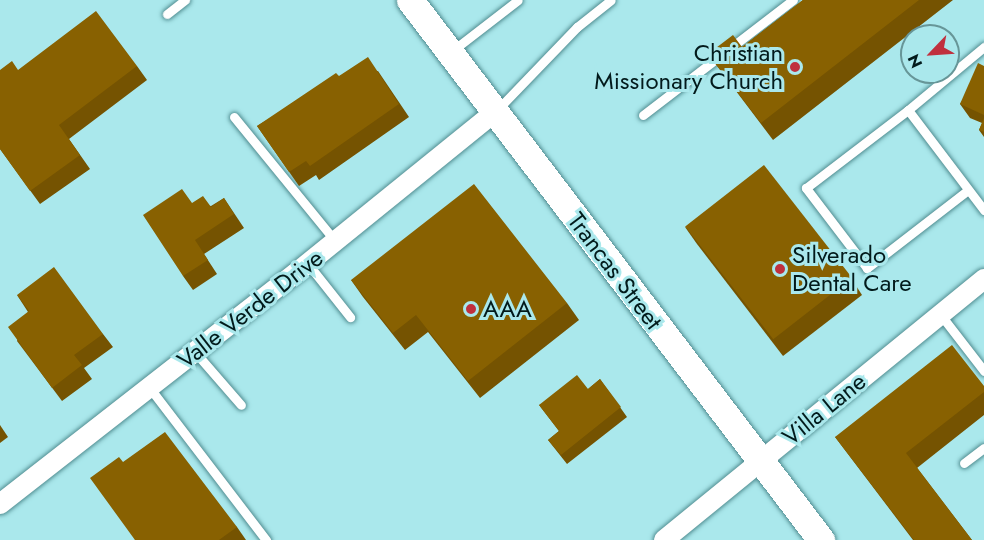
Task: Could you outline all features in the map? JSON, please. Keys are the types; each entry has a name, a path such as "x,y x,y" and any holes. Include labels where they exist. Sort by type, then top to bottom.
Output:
{"main road":[{"name":"Trancas Street","path":"410,0 821,540"}],"street":[{"name":"Valle Verde Drive","path":"0,504 336,242 496,111"},
{"name":"Villa Lane","path":"664,540 984,279"}],"lane":[{"path":"167,14 185,0"},
{"path":"450,53 518,0"},
{"path":"496,111 577,27 611,0"},
{"path":"643,115 793,0"},
{"path":"968,190 867,268 806,188 908,110 984,46"},
{"path":"908,110 984,210"},
{"path":"234,117 336,242"},
{"path":"308,264 350,317"},
{"path":"940,314 984,371"},
{"path":"195,352 241,405"},
{"path":"149,387 266,540"},
{"path":"964,463 984,448"}],"building":[{"name":"Christian Missionary Church","path":"803,0 919,0 761,123 708,54 733,35 742,47"},
{"path":"96,11 137,66 59,125 80,155 30,191 0,149 0,70 12,61 18,70"},
{"path":"368,57 399,104 310,166 306,161 289,172 257,126 336,73 339,76"},
{"path":"978,63 984,66 984,115 960,104"},
{"path":"984,118 984,132 979,130"},
{"name":"Silverado Dental Care","path":"764,165 852,278 773,339 685,227"},
{"name":"AAA","path":"474,184 567,303 468,381 416,315 393,333 351,280"},
{"path":"182,189 192,203 203,196 211,207 224,198 234,214 195,240 208,260 183,276 143,215"},
{"path":"54,267 103,334 74,355 82,365 52,388 8,327 29,311 17,295"},
{"path":"952,345 984,386 984,392 906,453 972,540 914,540 835,437"},
{"path":"577,375 588,389 600,379 621,407 561,455 548,440 559,431 539,405"},
{"path":"165,432 237,527 219,540 135,540 90,478 119,457 123,462"}],"place":[{"name":"Christian Missionary Church","path":"795,67"},
{"name":"Silverado Dental Care","path":"780,269"},
{"name":"AAA","path":"471,309"}]}
